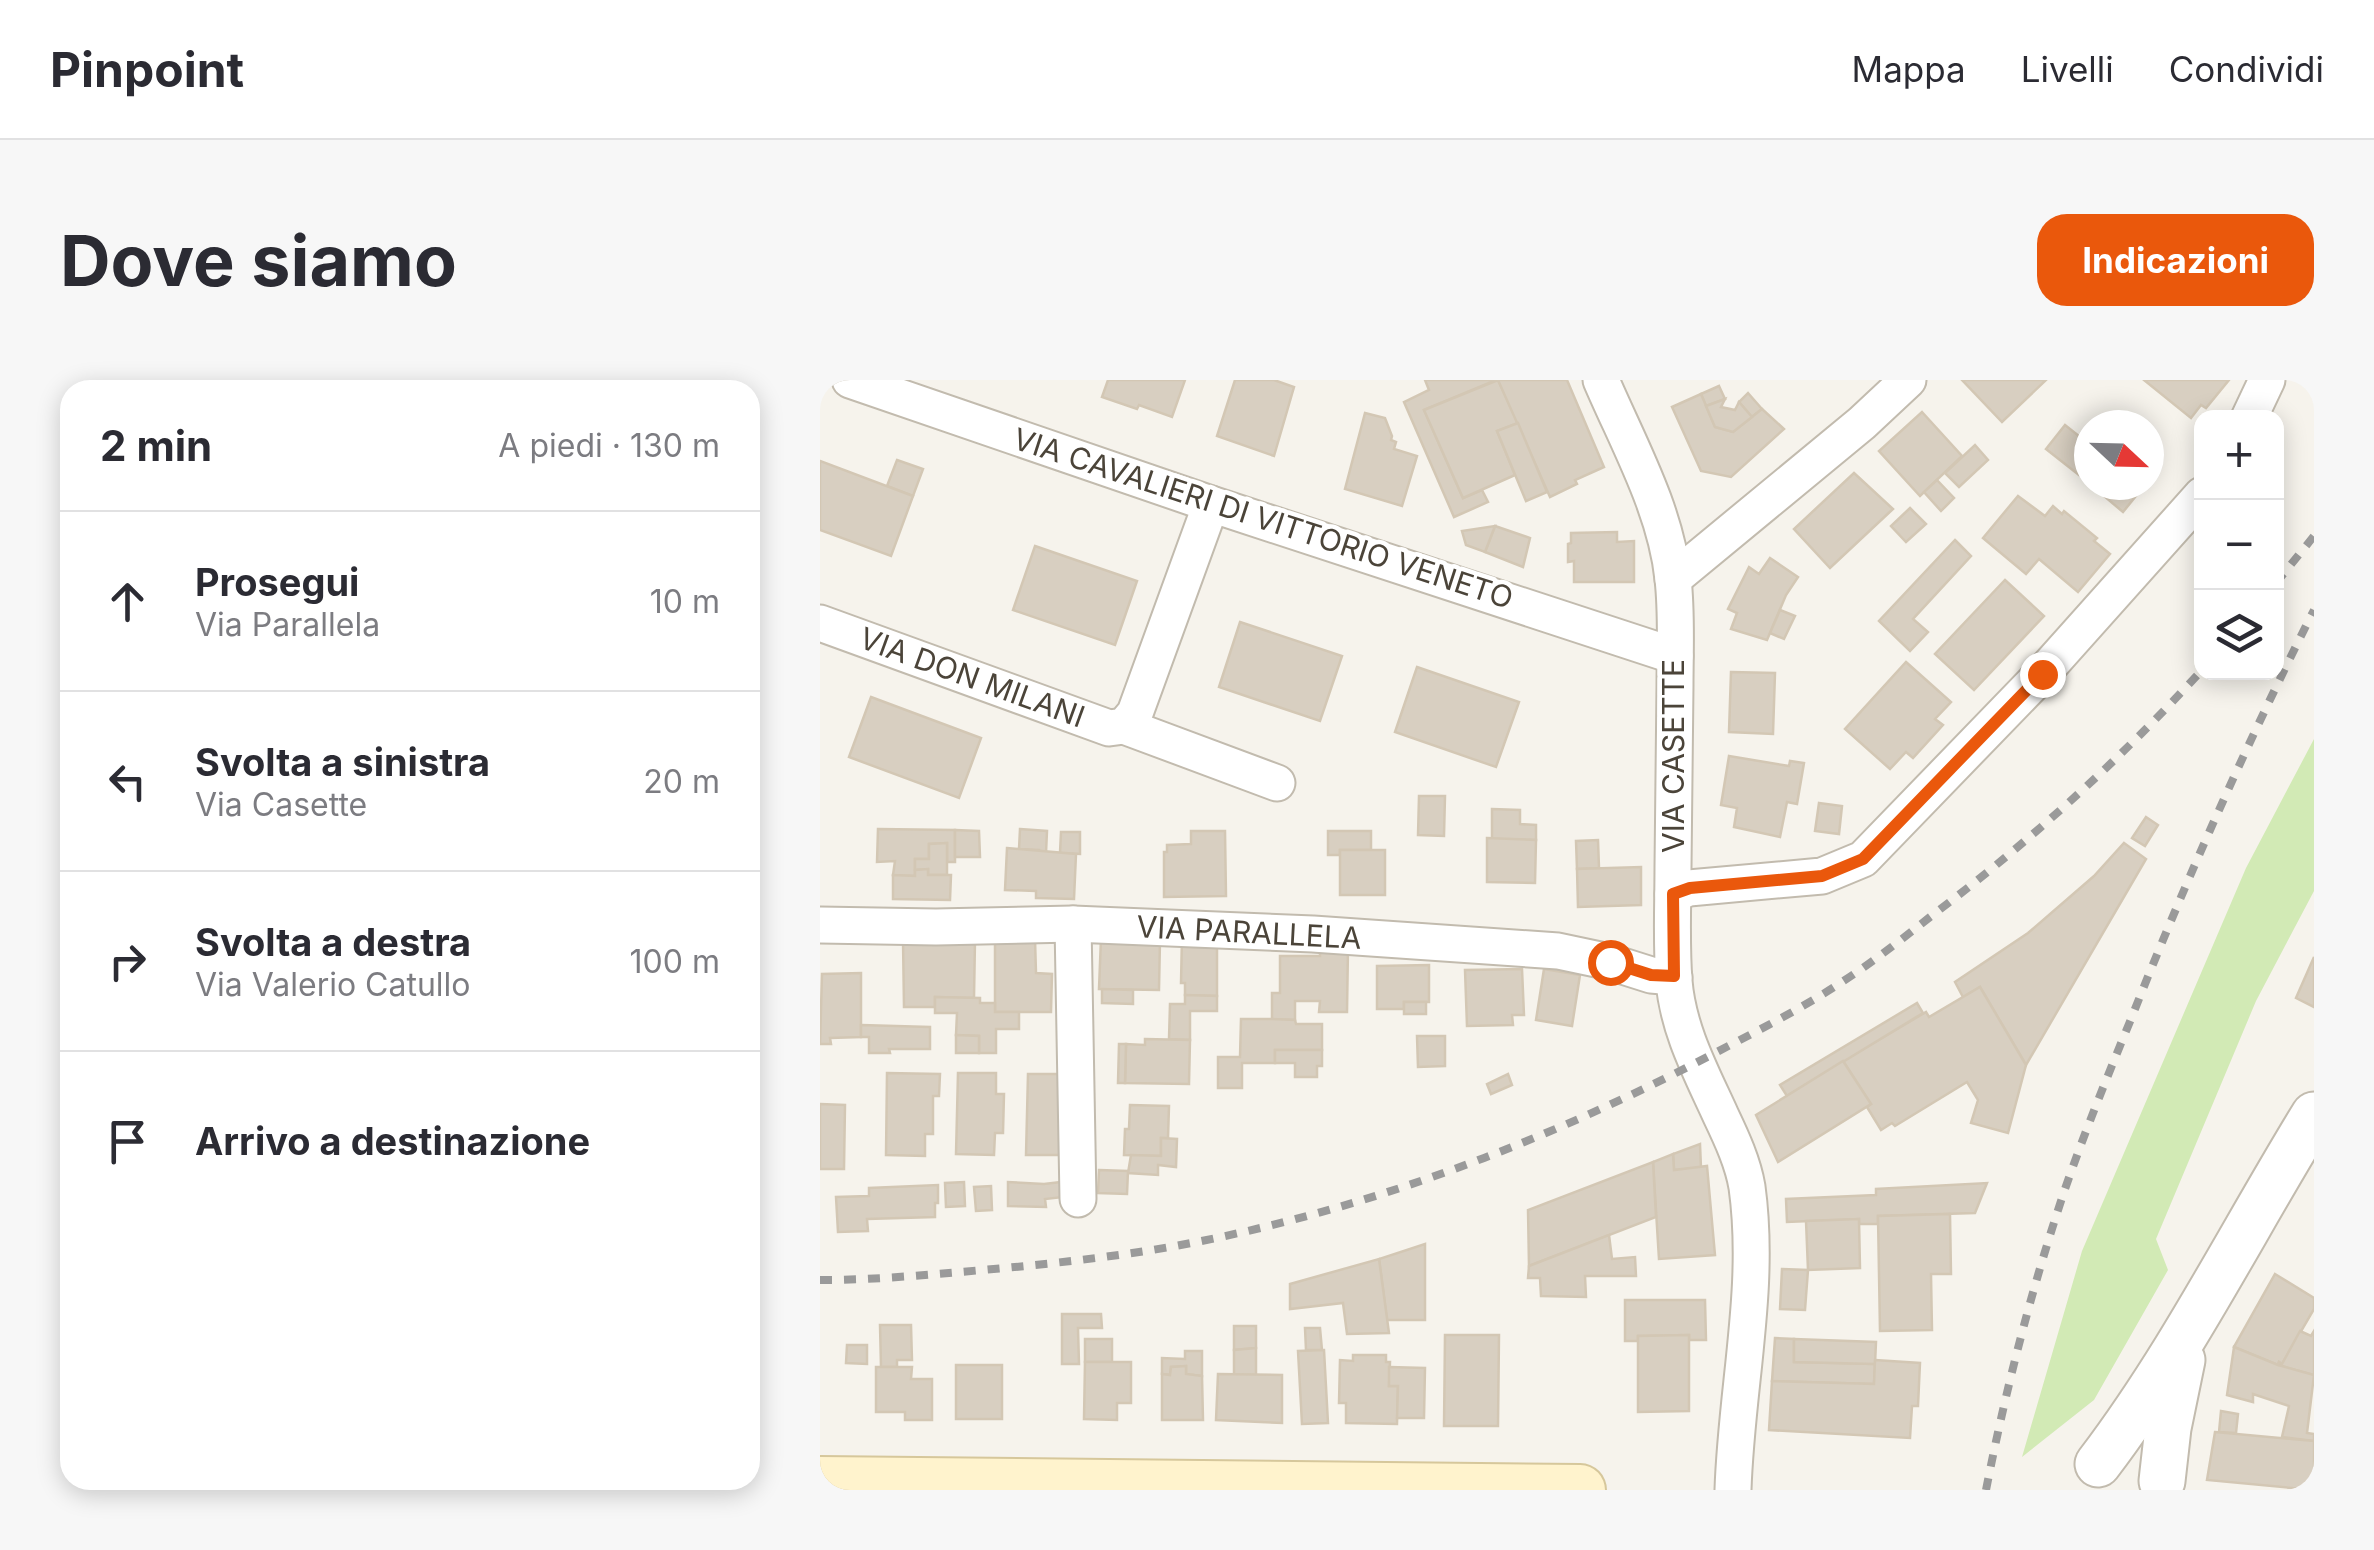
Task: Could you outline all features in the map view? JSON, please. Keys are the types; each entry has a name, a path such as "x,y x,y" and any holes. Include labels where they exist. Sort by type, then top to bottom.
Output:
{"main road":[{"path":"820,1482 1580,1490"}],"street":[{"name":"VIA CAVALIERI DI VITTORIO VENETO","path":"850,380 1211,504 1675,656"},
{"name":"VIA CASETTE","path":"1600,380 1650,494 1673,578 1674,976 1680,1022 1735,1146 1747,1184 1751,1249 1748,1323 1733,1490"},
{"path":"1673,578 1862,423 1908,380"},
{"path":"2253,410 2267,380"},
{"path":"1673,894 1690,888 1822,876 1863,859 2042,674 2198,500"},
{"name":"VIA DON MILANI","path":"1124,726 1135,713 1211,504"},
{"name":"VIA DON MILANI","path":"820,623 1109,728 1124,726 1277,783"},
{"path":"1073,924 1078,1199"},
{"name":"VIA PARALLELA","path":"820,925 1073,924 1313,934 1558,952 1651,975 1674,976"},
{"path":"2083,1477 2133,1418 2314,1116"},
{"path":"2165,1486 2168,1428 2188,1330"},
{"path":"2083,1477 2116,1461 2149,1470 2165,1486"}],"green space":[{"path":"2314,739 2314,891 2256,1001 2156,1239 2168,1270 2094,1400 2022,1457 2082,1251 2246,868"}],"building":[{"path":"1108,380 1185,380 1172,417 1102,397"},
{"path":"1235,380 1274,380 1294,387 1274,456 1217,436"},
{"path":"1425,380 1496,380 1424,410 1463,498 1482,490 1488,502 1454,517 1404,402 1429,390"},
{"path":"1498,380 1518,423 1497,431 1515,475 1463,498 1424,410"},
{"path":"1498,380 1567,380 1604,467 1550,497"},
{"path":"1962,380 2046,380 2002,422"},
{"path":"2144,380 2229,380 2206,408 2201,405 2194,410 2191,418"},
{"path":"1719,386 1725,399 1706,406 1701,394"},
{"path":"1748,393 1762,409 1752,417 1739,402"},
{"path":"1701,394 1715,427 1733,432 1762,409 1784,429 1731,477 1701,471 1672,407"},
{"path":"1725,399 1721,407 1735,410 1739,402 1752,417 1733,432 1715,427 1706,406"},
{"path":"1922,412 1962,456 1920,496 1879,451"},
{"path":"1365,413 1385,418 1391,440 1396,442 1394,449 1417,456 1402,506 1345,489"},
{"path":"1518,423 1547,492 1526,501 1497,431"},
{"path":"2065,425 2074,432 2074,471 2046,449"},
{"path":"1975,445 1988,460 1959,487 1945,473"},
{"path":"897,460 923,469 913,496 887,486"},
{"path":"820,461 913,496 891,556 820,530"},
{"path":"1854,473 1893,509 1830,568 1794,529"},
{"path":"1937,480 1954,498 1941,511 1924,492"},
{"path":"2018,496 2045,516 2053,506 2062,514 2064,511 2110,554 2078,592 2039,559 2026,574 1983,538"},
{"path":"2109,500 2133,500 2123,512"},
{"path":"1910,508 1926,524 1906,542 1891,526"},
{"path":"1495,526 1530,538 1523,567 1485,552"},
{"path":"1495,526 1485,552 1466,545 1462,531"},
{"path":"1617,532 1617,542 1634,541 1634,582 1574,582 1574,561 1568,562 1571,533"},
{"path":"1955,540 1971,556 1913,619 1928,632 1910,651 1879,621"},
{"path":"1035,546 1137,581 1115,645 1013,610"},
{"path":"1770,558 1798,577 1767,640 1731,629 1737,613 1728,609 1749,567 1759,574"},
{"path":"2005,580 2044,616 1974,690 1935,654"},
{"path":"1780,610 1795,616 1784,639 1770,633"},
{"path":"1240,622 1342,656 1320,721 1219,687"},
{"path":"1906,662 1951,702 1935,719 1943,725 1913,758 1906,752 1890,769 1845,729"},
{"path":"1417,667 1519,702 1496,767 1395,732"},
{"path":"1731,672 1775,673 1773,734 1729,732"},
{"path":"871,697 981,738 959,798 849,757"},
{"path":"1729,756 1789,766 1790,761 1804,763 1797,804 1787,802 1780,837 1734,827 1737,808 1721,805"},
{"path":"1419,796 1445,796 1444,836 1418,835"},
{"path":"1819,803 1842,806 1839,834 1815,831"},
{"path":"1492,809 1520,810 1520,824 1536,825 1536,840 1492,839"},
{"path":"2146,817 2158,825 2145,846 2132,838"},
{"path":"878,829 955,830 955,862 947,862 947,843 929,844 929,859 915,859 915,876 893,875 895,861 877,862"},
{"path":"1020,829 1047,831 1046,853 1019,849"},
{"path":"955,830 979,831 980,857 955,857"},
{"path":"1191,831 1225,831 1226,896 1164,897 1164,852 1167,845 1191,844"},
{"path":"1328,831 1371,831 1371,850 1340,850 1340,855 1328,855"},
{"path":"1061,832 1080,832 1080,854 1060,853"},
{"path":"1487,838 1536,840 1535,883 1487,882"},
{"path":"1598,840 1599,868 1577,869 1576,841"},
{"path":"947,843 947,875 915,870 915,859 929,859 929,844"},
{"path":"2124,843 2146,859 2026,1065 1980,987 1963,997 1955,982 2028,933 2094,876"},
{"path":"1007,848 1076,854 1074,899 1036,898 1036,891 1005,890"},
{"path":"1340,850 1385,850 1385,895 1340,895"},
{"path":"1641,867 1641,905 1578,907 1577,869"},
{"path":"928,869 928,875 951,875 950,900 893,899 893,875 915,876 915,870"},
{"path":"1182,937 1217,937 1217,996 1185,995 1185,983 1181,983"},
{"path":"1101,938 1160,940 1159,990 1099,989"},
{"path":"995,939 1035,939 1036,973 1052,974 1051,1012 995,1012"},
{"path":"903,940 975,940 974,998 935,997 935,1007 904,1007"},
{"path":"1320,948 1348,948 1347,1012 1319,1012 1320,1001 1295,1001 1295,1020 1272,1019 1272,993 1280,993 1280,956 1320,956"},
{"path":"2314,957 2314,1007 2296,998"},
{"path":"1429,965 1429,1002 1404,1002 1404,1009 1377,1009 1377,966"},
{"path":"1522,969 1524,1015 1512,1015 1513,1025 1467,1026 1465,970"},
{"path":"1544,969 1580,975 1572,1026 1536,1020"},
{"path":"861,973 861,1037 830,1038 831,1044 820,1044 822,974"},
{"path":"1980,987 2026,1065 2008,1133 1971,1123 1978,1100 1967,1082 1895,1126 1892,1123 1881,1130 1867,1107 1871,1104 1843,1061 1926,1012 1929,1017"},
{"path":"1102,989 1133,990 1133,1004 1102,1003"},
{"path":"1185,995 1217,996 1217,1011 1190,1011 1190,1040 1169,1039 1170,1004 1185,1004"},
{"path":"935,997 980,998 980,1003 995,1003 995,1012 1019,1012 1019,1029 996,1029 996,1053 979,1053 979,1036 956,1035 957,1013 935,1013"},
{"path":"1404,1002 1426,1002 1426,1014 1404,1014"},
{"path":"1917,1003 1923,1013 1787,1096 1780,1085"},
{"path":"1241,1019 1322,1024 1322,1050 1275,1050 1275,1063 1242,1063 1242,1088 1218,1088 1218,1057 1240,1057"},
{"path":"861,1025 930,1027 930,1049 869,1053 869,1037 861,1037"},
{"path":"956,1035 979,1036 979,1053 956,1053"},
{"path":"1417,1036 1445,1036 1445,1066 1418,1067"},
{"path":"1145,1039 1190,1040 1189,1084 1125,1083 1126,1044 1145,1045"},
{"path":"1119,1044 1126,1044 1125,1083 1118,1083"},
{"path":"1275,1050 1322,1050 1317,1077 1295,1077 1295,1063 1275,1063"},
{"path":"1843,1061 1871,1104 1778,1162 1756,1115"},
{"path":"887,1073 940,1074 939,1096 933,1096 933,1134 925,1134 925,1156 886,1155"},
{"path":"958,1073 996,1073 996,1094 1004,1094 1003,1133 995,1133 994,1155 956,1154"},
{"path":"1028,1074 1066,1074 1065,1155 1026,1155"},
{"path":"1508,1074 1512,1085 1491,1094 1487,1084"},
{"path":"820,1104 845,1105 844,1169 820,1169"},
{"path":"1130,1105 1169,1106 1168,1138 1161,1138 1161,1156 1124,1155"},
{"path":"1161,1138 1177,1139 1176,1167 1158,1165 1158,1175 1128,1173 1131,1155 1161,1156"},
{"path":"1700,1144 1701,1168 1674,1170 1673,1154"},
{"path":"1673,1154 1674,1170 1707,1166 1715,1255 1659,1259 1653,1162"},
{"path":"1653,1162 1656,1217 1529,1266 1528,1210"},
{"path":"1099,1170 1128,1171 1127,1194 1098,1193"},
{"path":"1070,1181 1072,1196 1045,1199 1046,1207 1008,1206 1008,1182"},
{"path":"964,1182 965,1206 946,1207 945,1183"},
{"path":"1987,1183 1975,1213 1878,1216 1878,1224 1859,1224 1859,1219 1787,1222 1786,1199 1876,1195 1876,1189"},
{"path":"938,1185 935,1217 867,1219 868,1231 838,1232 836,1197 869,1196 869,1188"},
{"path":"991,1186 992,1210 976,1211 974,1187"},
{"path":"1950,1214 1951,1274 1931,1274 1932,1330 1880,1331 1878,1216"},
{"path":"1859,1219 1860,1268 1808,1270 1806,1221"},
{"path":"1609,1235 1612,1259 1635,1257 1636,1276 1585,1276 1586,1297 1541,1296 1540,1278 1528,1278 1529,1266"},
{"path":"1425,1244 1425,1320 1387,1320 1379,1259"},
{"path":"1379,1259 1389,1333 1347,1334 1343,1303 1290,1309 1290,1284"},
{"path":"1782,1269 1808,1270 1805,1310 1780,1309"},
{"path":"2275,1274 2314,1298 2314,1309 2278,1365 2234,1347"},
{"path":"1625,1300 1705,1300 1706,1340 1689,1340 1689,1335 1638,1336 1638,1341 1625,1341"},
{"path":"1062,1314 1101,1314 1102,1328 1078,1328 1079,1364 1062,1364"},
{"path":"880,1325 911,1325 912,1360 897,1360 897,1367 881,1367"},
{"path":"1234,1326 1256,1326 1256,1348 1234,1350"},
{"path":"1305,1328 1320,1328 1322,1350 1306,1350"},
{"path":"2300,1331 2311,1336 2314,1331 2314,1375 2278,1365"},
{"path":"1445,1335 1499,1335 1498,1426 1444,1426"},
{"path":"1689,1335 1689,1411 1638,1412 1638,1336"},
{"path":"1775,1338 1794,1339 1794,1362 1875,1364 1874,1384 1772,1381"},
{"path":"1085,1339 1112,1339 1112,1362 1085,1362"},
{"path":"1794,1339 1876,1342 1875,1364 1794,1362"},
{"path":"847,1345 867,1345 867,1364 846,1363"},
{"path":"2234,1347 2314,1375 2307,1433 2314,1434 2314,1441 2282,1437 2289,1406 2253,1394 2253,1402 2227,1395"},
{"path":"1256,1348 1256,1375 1234,1375 1234,1350"},
{"path":"1324,1350 1328,1423 1302,1424 1298,1351"},
{"path":"1185,1351 1202,1351 1202,1376 1186,1374 1186,1366 1171,1367 1170,1375 1162,1374 1162,1358 1185,1359"},
{"path":"1353,1355 1386,1355 1386,1362 1390,1362 1389,1386 1398,1386 1397,1424 1346,1423 1346,1403 1339,1403 1340,1360 1353,1361"},
{"path":"1875,1360 1920,1363 1918,1406 1912,1406 1910,1438 1769,1430 1772,1381 1874,1384"},
{"path":"1085,1362 1131,1362 1131,1403 1117,1403 1117,1420 1084,1419"},
{"path":"956,1365 1002,1365 1002,1419 956,1419"},
{"path":"1186,1366 1186,1374 1202,1376 1203,1420 1162,1420 1162,1374 1170,1375 1171,1367"},
{"path":"876,1367 912,1367 911,1379 932,1379 932,1420 905,1420 905,1412 876,1412"},
{"path":"1389,1367 1425,1368 1424,1418 1397,1418 1398,1386 1389,1386"},
{"path":"1218,1374 1282,1375 1282,1423 1216,1420"},
{"path":"2221,1411 2238,1414 2236,1433 2219,1432"},
{"path":"2215,1432 2314,1441 2314,1490 2207,1480"}],"railway":[{"path":"2284,573 2314,536"},
{"path":"1986,1490 2031,1300 2081,1146 2195,864 2314,610"},
{"path":"820,1280 1065,1262 1241,1233 1449,1171 1583,1117 1779,1020 1876,958 2037,830 2105,769 2194,678"}],"route":[{"path":"1610,962 1651,975 1674,976 1673,894 1690,888 1822,876 1863,859 2042,674"}]}
